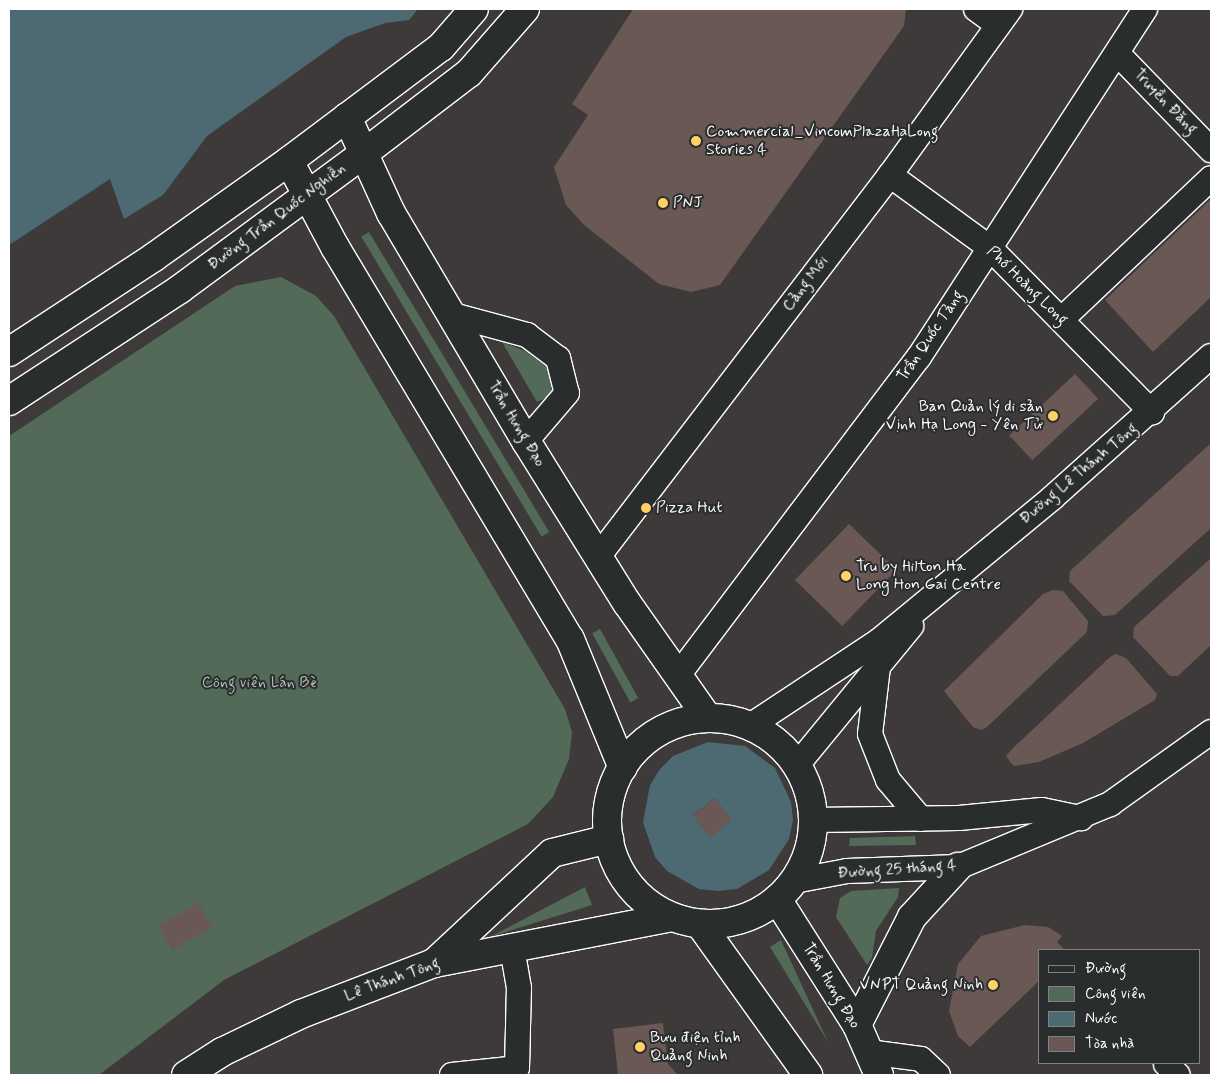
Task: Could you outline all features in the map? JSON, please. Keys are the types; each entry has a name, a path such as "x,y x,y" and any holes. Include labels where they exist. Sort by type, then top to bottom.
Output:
{"main road":[{"path":"9,352 154,257 289,161 441,47 474,9"},
{"name":"Đường Trần Quốc Nghiễn","path":"9,400 180,289 470,73 525,9"},
{"name":"Trần Hưng Đạo","path":"347,117 390,213 453,315 526,441 598,558 707,717"},
{"path":"289,161 335,247 570,639 623,768"},
{"path":"707,717 750,726 768,736 797,766 806,782 814,820 805,862 786,890 741,920 700,924 672,917 638,895 626,880 609,839 608,815 612,790 623,768 643,744 656,735 684,722 707,717"},
{"path":"434,963 552,853 609,839"},
{"path":"857,1025 912,917 958,867"},
{"name":"Trần Hưng Đạo","path":"786,890 857,1025 874,1064"},
{"name":"Lê Thánh Tông","path":"186,1075 222,1052 301,1014 434,963 672,917"},
{"path":"700,924 799,1068"}],"street":[{"path":"976,9 1004,17"},
{"name":"Trần Quốc Tảng","path":"679,674 919,357 1146,9"},
{"name":"Cảng Mới","path":"598,558 890,174 1004,17"},
{"name":"Truyền Đăng","path":"1118,54 1211,150"},
{"name":"Phố Hoàng Long","path":"890,174 990,248 1152,412"},
{"path":"1062,319 1211,178"},
{"path":"453,315 527,335 558,358 567,393 526,441"},
{"name":"Đường Lê Thánh Tông","path":"750,726 880,640 943,585 1052,498 1152,412 1211,356"},
{"name":"Đường Lê Thánh Tông","path":"797,766 943,585"},
{"path":"878,667 870,734 888,780 921,818"},
{"name":"Đường 25 tháng 4","path":"786,890 847,871 958,867 1081,818 1110,804 1211,732"},
{"path":"814,820 921,818 1042,810 1081,818"},
{"path":"452,1075 517,1068 519,988 512,948"},
{"path":"874,1064 921,1059 938,1075"}],"green space":[{"path":"369,232 549,532 542,537 361,237"},
{"name":"Công viên Lán Bè","path":"281,277 316,296 334,316 565,709 572,732 569,759 553,797 528,824 224,980 99,1075 9,1075 9,436 235,286"},
{"path":"502,342 525,351 547,367 553,395 537,402"},
{"path":"600,629 638,698 630,702 592,633"},
{"path":"915,836 916,845 849,846 850,838"},
{"path":"585,887 592,905 490,937"},
{"path":"899,888 898,897 876,931 872,958 867,965 836,917 840,898 851,891"},
{"path":"781,940 828,1042 770,947"}],"water":[{"path":"9,9 418,9 409,20 385,23 346,37 207,136 163,195 124,219 110,179 9,245"},
{"path":"708,742 745,746 775,768 791,802 793,820 789,839 769,870 737,889 718,891 699,889 667,871 655,857 643,822 650,785 660,769 673,756","holes":["715,798 731,820 710,837 693,815"]}],"building":[{"name":"Commercial_VincomPlazaHaLong Stories 4","path":"633,9 906,9 904,26 720,285 691,292 659,284 584,225 566,205 554,167 588,115 572,104"},
{"path":"1211,199 1211,297 1153,352 1105,300"},
{"name":"Ban Quản lý di sản Vịnh Hạ Long - Yên Tử","path":"1075,374 1098,399 1032,460 1009,435"},
{"path":"1211,443 1211,528 1115,615 1103,616 1069,581 1070,571"},
{"name":"Tru by Hilton Ha Long Hon Gai Centre","path":"849,524 896,570 842,626 795,580"},
{"path":"1211,558 1211,645 1178,676 1170,676 1133,637 1134,627"},
{"path":"1053,590 1063,591 1088,621 1087,632 987,727 981,730 973,727 944,691 1043,594"},
{"path":"1116,654 1126,658 1157,694 1155,700 1083,743 1039,762 1014,766 1006,756 1014,747 1110,657"},
{"path":"715,798 732,820 710,837 693,815"},
{"path":"198,903 212,927 172,950 158,926"},
{"name":"VNPT Quảng Ninh","path":"1025,925 1048,927 1062,936 1057,942 1064,949 1038,949 1038,982 970,1047 958,1036 949,1011 958,964 981,936"},
{"name":"Bưu điện tỉnh Quảng Ninh","path":"663,1023 668,1064 678,1075 618,1075 613,1029"}],"place":[{"name":"Commercial_VincomPlazaHaLong Stories 4","path":"696,141"},
{"name":"PNJ","path":"663,203"},
{"name":"Ban Quản lý di sản Vịnh Hạ Long - Yên Tử","path":"1053,416"},
{"name":"Pizza Hut","path":"646,508"},
{"name":"Tru by Hilton Ha Long Hon Gai Centre","path":"846,576"},
{"name":"VNPT Quảng Ninh","path":"993,985"},
{"name":"Bưu điện tỉnh Quảng Ninh","path":"640,1047"}]}
